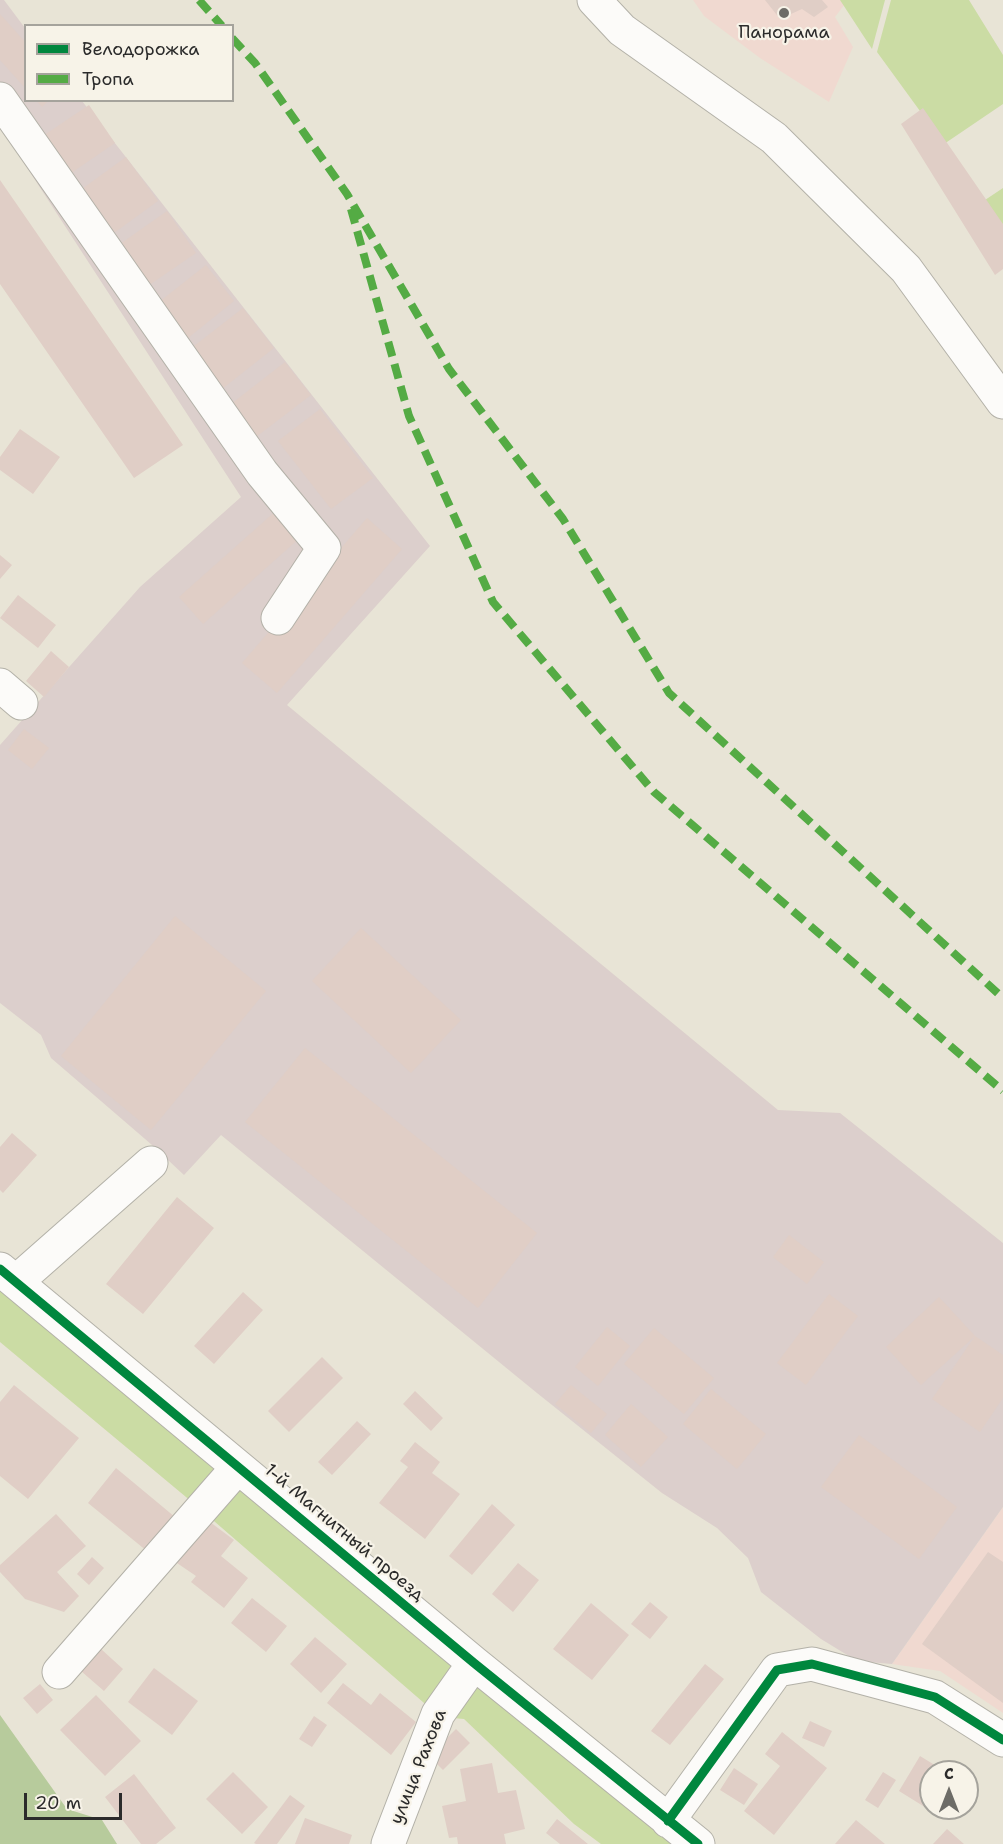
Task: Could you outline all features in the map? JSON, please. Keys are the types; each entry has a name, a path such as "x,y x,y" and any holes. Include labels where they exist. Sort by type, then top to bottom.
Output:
{"street":[{"path":"594,0 622,30 747,118 782,146 906,269 1003,402"},
{"path":"0,99 262,473 324,548 278,618"},
{"path":"8,1276 151,1163"},
{"name":"1-й Магнитный проезд","path":"8,1276 474,1663 698,1844"},
{"path":"59,1671 238,1467"},
{"name":"улица Рахова","path":"388,1844 438,1714 474,1663"},
{"path":"668,1821 777,1670 812,1664 935,1697 1003,1740"}],"shaded area":[{"path":"0,0 4,0 24,27 24,102 83,102 430,546 287,705 778,1110 840,1113 1003,1243 1003,1507 892,1664 857,1661 821,1639 761,1592 748,1558 717,1528 662,1493 221,1135 184,1175 51,1058 41,1035 0,1003 0,745 140,587 241,497 0,126"},
{"path":"693,0 848,0 835,17 853,47 829,102 760,58 704,16"},
{"path":"1003,1507 1003,1713 940,1671 892,1664"}],"green space":[{"path":"840,0 885,0 872,49"},
{"path":"891,0 969,0 1003,55 1003,104 944,144 877,52"},
{"path":"1003,188 1003,234 982,202"},
{"path":"0,1285 458,1664 431,1709 192,1502 0,1342"},
{"path":"481,1681 681,1844 601,1844 574,1824 464,1719 443,1717"},
{"path":"0,1715 67,1809 102,1820 117,1844 0,1844"}],"building":[{"name":"Панорама","path":"765,0 822,0 828,7 814,17 802,9 780,19"},
{"path":"0,14 24,41 24,87 0,60"},
{"path":"38,102 47,102 42,107"},
{"path":"89,105 115,143 61,180 34,142"},
{"path":"923,108 1003,224 1003,269 995,275 901,124"},
{"path":"126,157 158,201 107,238 75,194"},
{"path":"0,180 183,445 134,478 0,284"},
{"path":"167,211 196,253 142,290 113,249"},
{"path":"206,265 234,301 183,342 154,306"},
{"path":"243,308 274,348 217,393 185,353"},
{"path":"285,362 311,395 256,437 231,404"},
{"path":"320,409 373,478 331,509 278,441"},
{"path":"20,429 60,457 33,494 0,470 0,457"},
{"path":"278,509 302,536 203,624 179,597"},
{"path":"367,518 402,549 277,693 242,663"},
{"path":"0,555 12,565 0,579"},
{"path":"18,595 56,625 38,648 0,618"},
{"path":"51,651 69,667 44,697 26,681"},
{"path":"24,729 49,748 32,769 8,750"},
{"path":"175,916 266,991 151,1130 61,1056"},
{"path":"361,928 461,1020 411,1073 312,981"},
{"path":"305,1048 537,1233 478,1308 245,1122"},
{"path":"12,1133 37,1155 3,1193 0,1190 0,1147"},
{"path":"177,1197 214,1228 143,1314 106,1284"},
{"path":"789,1235 824,1262 807,1284 773,1257"},
{"path":"243,1292 263,1310 214,1364 194,1346"},
{"path":"829,1294 858,1316 806,1385 777,1363"},
{"path":"939,1297 975,1336 921,1385 886,1347"},
{"path":"607,1327 630,1346 598,1386 575,1367"},
{"path":"654,1328 714,1378 684,1414 624,1364"},
{"path":"975,1336 1003,1355 1003,1398 980,1432 932,1399"},
{"path":"322,1357 343,1378 289,1432 268,1411"},
{"path":"14,1385 79,1438 28,1499 0,1476 0,1402"},
{"path":"571,1385 607,1414 591,1433 555,1404"},
{"path":"711,1389 766,1434 737,1469 683,1424"},
{"path":"415,1391 443,1418 431,1431 403,1404"},
{"path":"631,1404 668,1437 641,1467 605,1435"},
{"path":"357,1421 371,1434 332,1475 318,1462"},
{"path":"859,1435 957,1507 919,1559 821,1487"},
{"path":"415,1442 440,1462 432,1473 460,1494 425,1539 379,1503 408,1467 400,1461"},
{"path":"116,1468 181,1522 153,1556 88,1503"},
{"path":"492,1504 515,1525 472,1575 449,1556"},
{"path":"56,1514 86,1546 57,1572 79,1596 64,1612 25,1599 0,1572 0,1565"},
{"path":"206,1519 234,1540 221,1556 248,1578 224,1608 191,1582 196,1576 174,1561"},
{"path":"988,1552 1003,1562 1003,1703 922,1644"},
{"path":"92,1557 104,1568 89,1585 77,1574"},
{"path":"518,1563 539,1580 513,1612 492,1594"},
{"path":"252,1598 287,1626 266,1652 231,1623"},
{"path":"650,1602 668,1617 650,1639 631,1624"},
{"path":"591,1603 629,1635 592,1680 553,1649"},
{"path":"315,1637 347,1664 321,1693 290,1664"},
{"path":"101,1649 123,1669 104,1691 81,1671"},
{"path":"705,1664 724,1679 670,1745 651,1731"},
{"path":"154,1668 198,1701 172,1735 128,1702"},
{"path":"343,1683 371,1705 380,1693 416,1722 391,1755 327,1703"},
{"path":"40,1684 53,1700 37,1714 23,1698"},
{"path":"96,1695 141,1741 105,1776 60,1730"},
{"path":"314,1716 327,1725 312,1747 299,1739"},
{"path":"810,1721 832,1731 824,1747 802,1738"},
{"path":"456,1729 470,1743 443,1770 429,1756"},
{"path":"782,1732 827,1768 774,1835 744,1811 780,1766 765,1754"},
{"path":"920,1756 926,1760 919,1760 919,1803 899,1791"},
{"path":"492,1763 498,1793 516,1790 525,1829 504,1834 506,1844 458,1844 457,1837 449,1838 442,1806 466,1801 460,1769"},
{"path":"734,1768 758,1784 744,1805 720,1790"},
{"path":"233,1772 268,1807 242,1834 206,1799"},
{"path":"883,1772 896,1780 878,1808 865,1800"},
{"path":"134,1774 176,1828 156,1844 141,1844 105,1797"},
{"path":"290,1795 305,1806 277,1844 254,1843"},
{"path":"305,1818 352,1835 349,1844 295,1844"},
{"path":"557,1819 588,1844 560,1844 546,1833"},
{"path":"856,1820 885,1844 835,1844"},
{"path":"947,1829 964,1844 933,1844"}],"marked path":[{"path":"199,0 220,24"},
{"path":"234,40 255,63 347,194 449,369 563,519 669,693 1003,998"},
{"path":"351,209 409,416 493,602 654,792 1003,1091"}],"cycle path":[{"path":"0,1269 474,1663 698,1844"},
{"path":"668,1821 777,1670 812,1664 935,1697 1003,1740"}],"place":[{"name":"Панорама","path":"784,13"}]}
